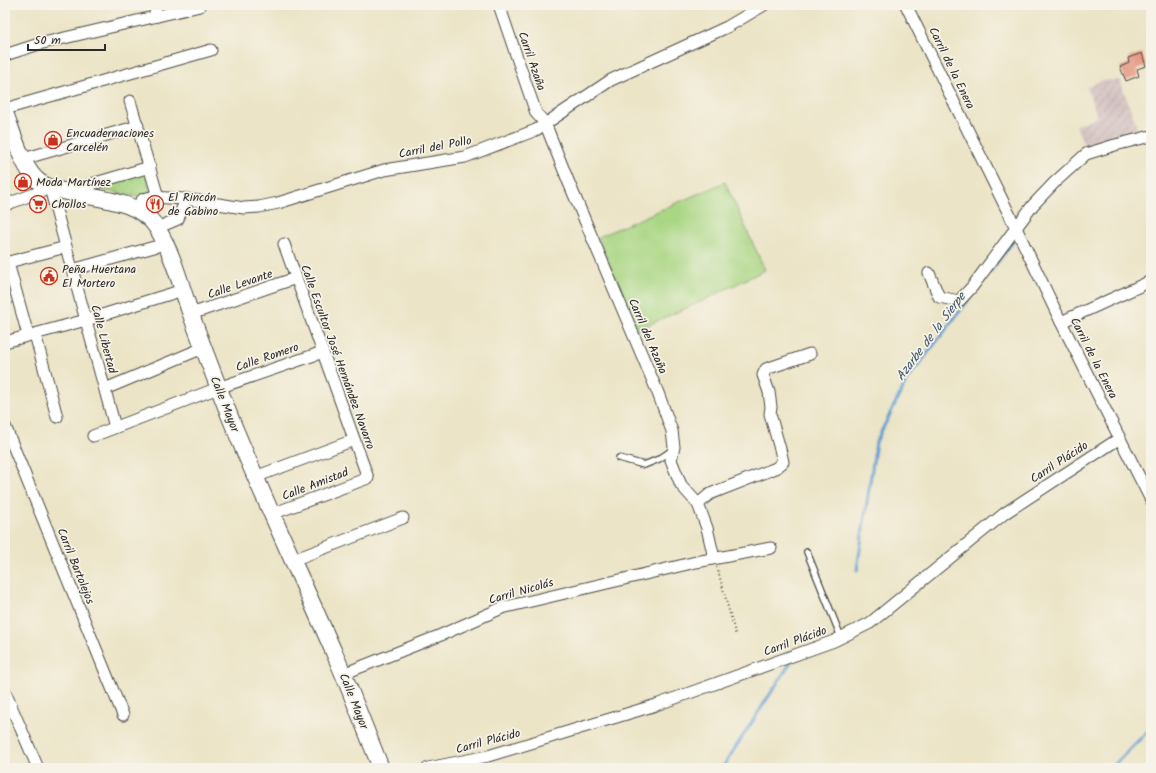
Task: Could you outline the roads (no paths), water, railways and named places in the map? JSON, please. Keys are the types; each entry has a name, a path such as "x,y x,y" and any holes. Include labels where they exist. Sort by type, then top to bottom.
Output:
{"main road":[{"name":"Calle Mayor","path":"5,113 11,144 23,159 34,178 57,190 122,204 135,209 150,218 157,228 166,244 218,388 255,477 343,674 381,768"}],"street":[{"path":"154,5 157,16"},
{"name":"Carril Azaña","path":"500,5 536,113 545,123"},
{"name":"Carril del Pollo","path":"135,209 143,199 151,197 186,199 244,208 260,207 278,203 384,170 465,157 536,130 611,80 727,27 764,5"},
{"name":"Carril de la Enera","path":"906,5 1016,228 1060,322 1151,500"},
{"path":"5,55 39,44 200,6"},
{"path":"5,109 211,50"},
{"path":"130,101 158,197"},
{"name":"Carril del Azaña","path":"545,123 658,394 672,432 674,448 671,460 681,485 698,504 707,528 714,558"},
{"path":"23,159 138,126"},
{"path":"929,273 939,296 959,301 972,287 1033,205 1055,182 1086,154 1151,136"},
{"path":"5,205 57,190 150,167"},
{"name":"Calle Libertad","path":"57,190 66,247 115,427"},
{"path":"157,228 178,219 186,199"},
{"path":"72,270 166,244"},
{"name":"Calle Escultor José Hernández Navarro","path":"284,244 368,478"},
{"path":"57,417 6,263 66,247"},
{"name":"Calle Levante","path":"191,314 296,278"},
{"path":"1060,322 1151,281"},
{"path":"5,342 86,320 183,290"},
{"path":"105,389 203,348"},
{"name":"Calle Romero","path":"93,436 218,388 323,352"},
{"path":"698,504 710,494 776,468 783,462 770,414 771,407 769,392 763,374 766,369 810,354"},
{"name":"Carril Bartolejos","path":"5,426 123,715"},
{"name":"Carril Plácido","path":"428,768 488,756 656,705 841,637 870,623 1005,513 1120,438"},
{"path":"255,477 354,440"},
{"name":"Calle Amistad","path":"272,514 368,478"},
{"path":"292,560 403,518"},
{"name":"Carril Nicolás","path":"343,674 441,635 502,608 714,558 771,548"},
{"path":"5,692 38,768"}],"lane":[{"path":"619,458 644,465 668,454 674,448"},
{"path":"807,552 841,637"}],"waterway":[{"name":"Azarbe de la Sierpe","path":"990,272 1015,239"},
{"name":"Azarbe de la Sierpe","path":"857,570 876,442 907,380 976,290"},
{"name":"Azarbe de la Sierpe","path":"722,768 793,659"},
{"path":"1111,768 1151,728"}],"place":[{"name":"Encuadernaciones Carcelén","path":"53,140"},
{"name":"Moda Martínez","path":"23,182"},
{"name":"Chollos","path":"38,204"},
{"name":"El Rincón de Gabino","path":"155,204"},
{"name":"Peña Huertana El Mortero","path":"49,276"}]}
